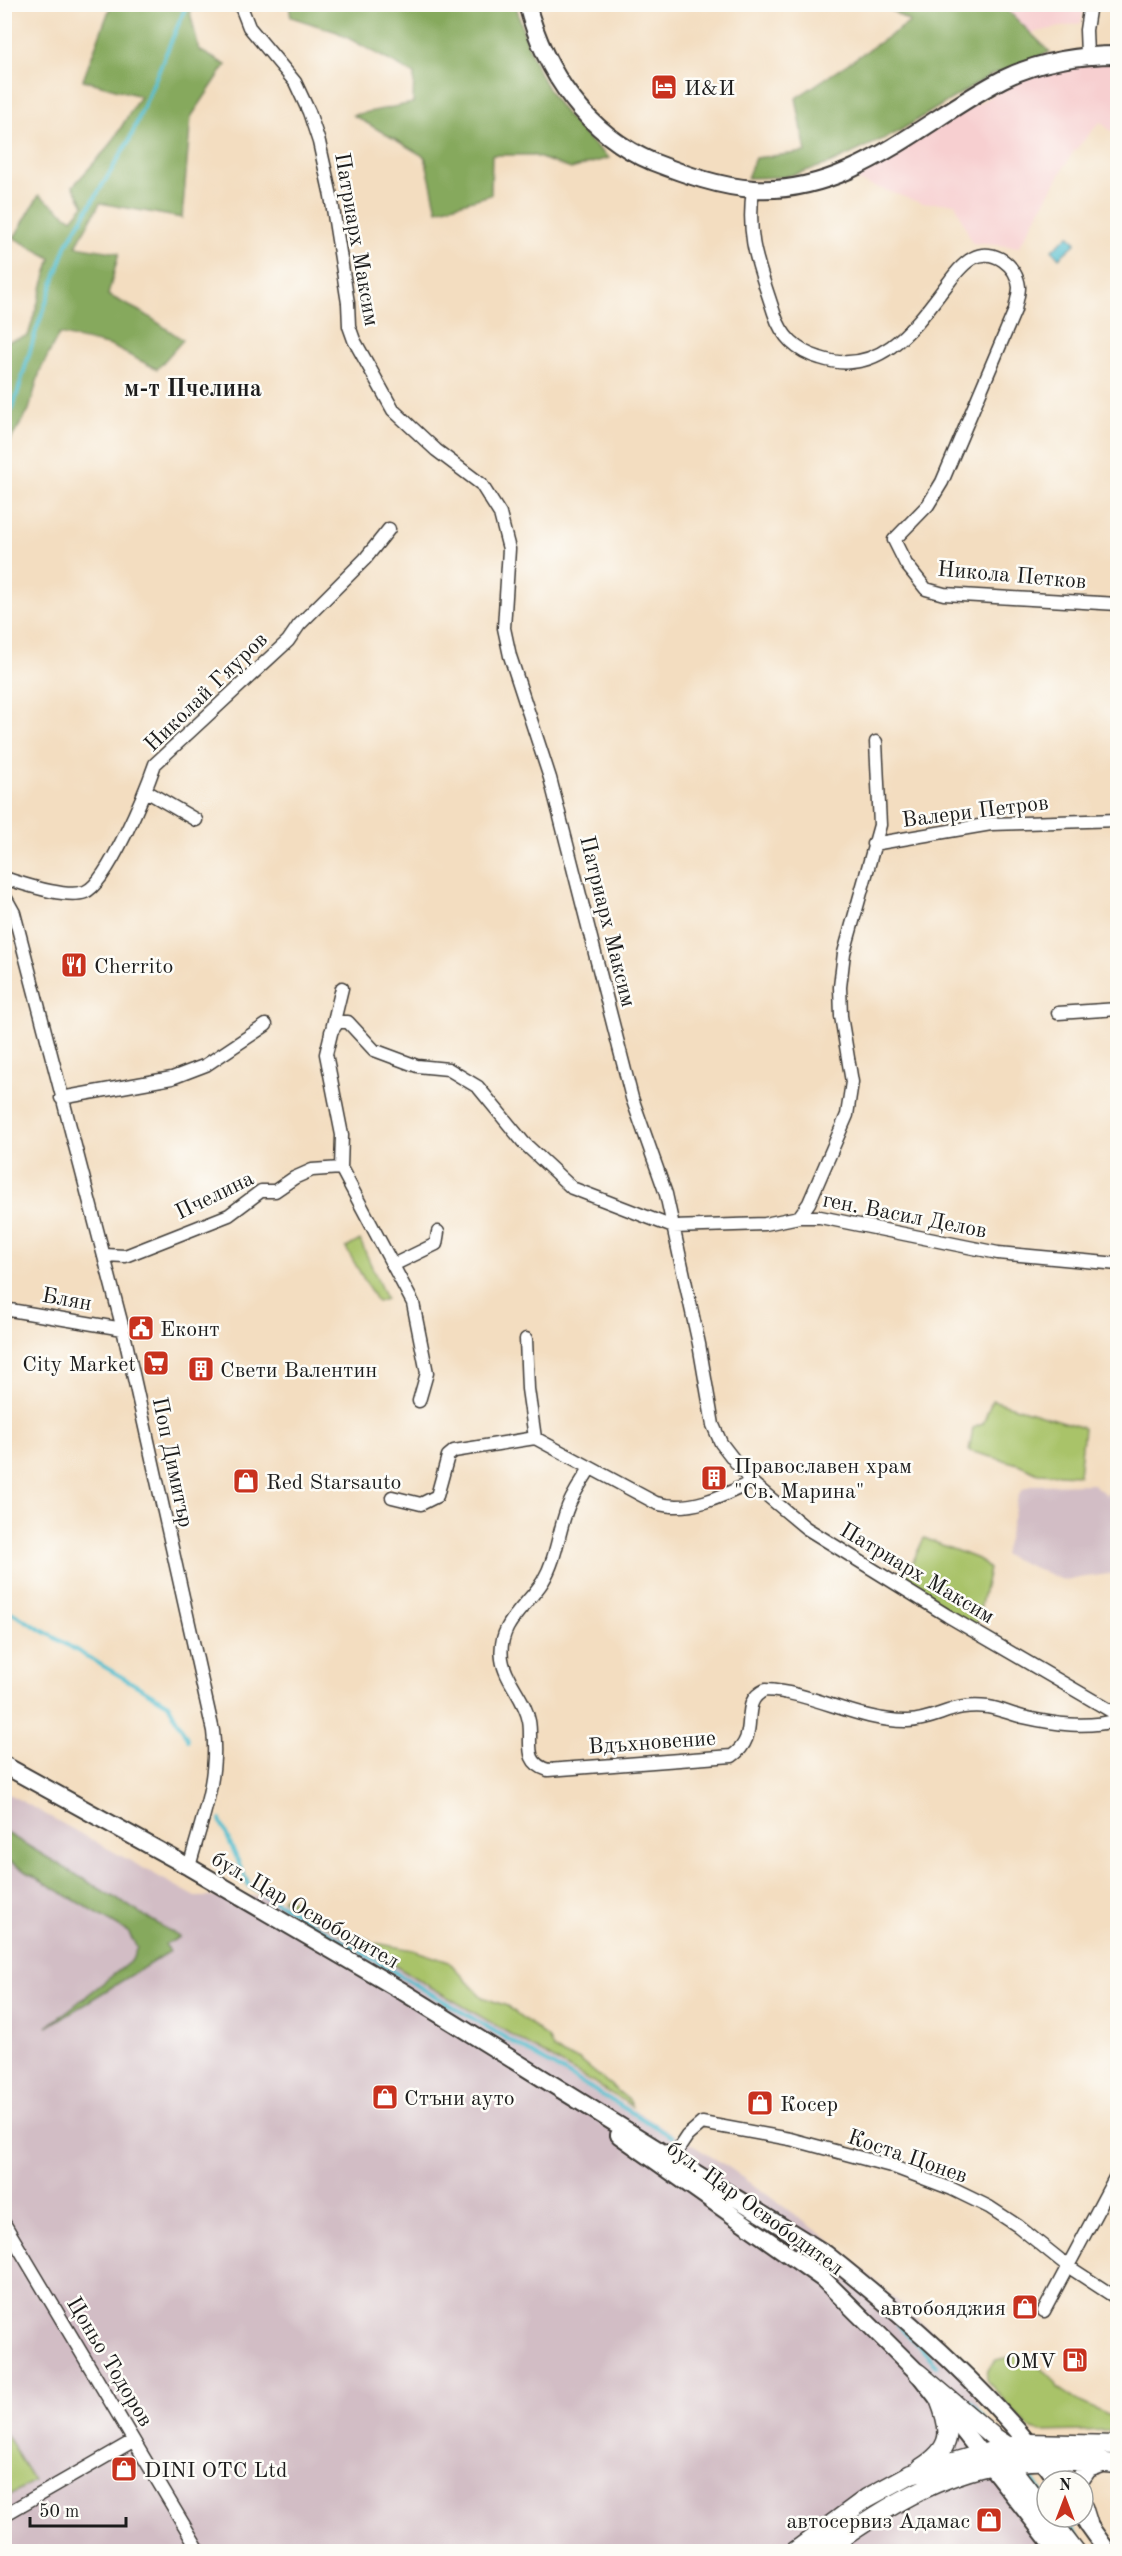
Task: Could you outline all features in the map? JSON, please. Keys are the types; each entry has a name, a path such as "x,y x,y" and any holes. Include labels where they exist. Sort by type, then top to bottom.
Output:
{"main road":[{"path":"527,4 544,51 569,96 599,130 636,154 682,173 753,189 794,187 843,174 884,153 1004,79 1049,62 1087,55 1118,55"},
{"name":"бул. Цар Освободител","path":"4,1765 189,1867 443,2015 579,2102 676,2152 826,2254 888,2304 976,2388 1028,2443 1048,2469"},
{"name":"бул. Цар Освободител","path":"579,2102 639,2151 823,2279 918,2373 939,2399 996,2458 1058,2552"},
{"path":"918,2373 1035,2502"},
{"path":"794,2552 867,2498 933,2460 945,2445 949,2424 939,2399"},
{"path":"822,2552 901,2500 1028,2443 1118,2445"},
{"path":"911,2474 996,2458 1110,2464"},
{"path":"1087,2469 1110,2464"},
{"path":"1058,2529 1076,2552"},
{"path":"1093,2529 1108,2552"}],"street":[{"name":"Патриарх Максим","path":"240,4 249,27 295,82 309,112 319,142 331,196 354,340 393,410 436,450 481,484 500,514 509,549 504,628 510,656 550,778 611,1006 613,1030 632,1098 658,1165 699,1344 713,1425 721,1443 751,1482 806,1528 948,1616 1118,1715"},
{"path":"1087,55 1086,30 1090,4"},
{"name":"Никола Петков","path":"753,189 750,214 753,254 781,332 803,352 823,359 839,363 883,353 911,332 956,273 974,258 992,255 1006,262 1016,275 1019,289 1015,310 942,482 928,505 894,540 906,564 926,589 944,594 1118,604"},
{"name":"Николай Гяуров","path":"4,878 71,894 85,892 97,884 106,872 146,791 156,765 288,641 298,625 366,559 389,529"},
{"path":"799,1217 809,1203 847,1115 852,1082 841,1016 840,987 844,953 880,825 876,742"},
{"path":"146,791 196,820"},
{"name":"Валери Петров","path":"873,844 990,824 1118,819"},
{"name":"Поп Димитър","path":"4,895 14,913 123,1329 213,1731 216,1756 213,1781 189,1867"},
{"path":"342,988 326,1054 342,1135 341,1168 413,1304 427,1373 419,1401"},
{"path":"1058,1013 1118,1009"},
{"name":"ген. Васил Делов","path":"331,1032 338,1022 348,1022 374,1050 417,1066 448,1069 478,1087 524,1143 572,1188 673,1227 765,1224 799,1217 820,1217 998,1253 1118,1264"},
{"path":"61,1098 172,1078 206,1065 266,1025"},
{"name":"Пчелина","path":"104,1255 125,1256 229,1215 261,1191 275,1191 294,1178 312,1170 341,1168"},
{"path":"393,1266 436,1244 438,1232"},
{"name":"Блян","path":"4,1308 123,1329"},
{"path":"526,1339 528,1389 535,1438"},
{"path":"392,1497 421,1504 437,1496 444,1465 454,1451 535,1438 669,1508 694,1504 751,1482"},
{"name":"Вдъхновение","path":"590,1468 566,1510 553,1563 542,1583 509,1621 503,1634 502,1660 526,1705 531,1759 537,1766 548,1770 732,1756 743,1749 748,1738 751,1703 756,1694 765,1690 877,1717 908,1721 927,1718 954,1707 974,1706 1058,1723 1100,1725 1118,1720"},
{"name":"Коста Цонев","path":"676,2152 687,2136 702,2123 790,2139 891,2166 952,2189 989,2207 1069,2267 1118,2299"},
{"path":"1044,2311 1118,2172"},
{"name":"Цоньо Тодоров","path":"4,2223 200,2552"},
{"path":"4,2515 134,2441"}],"shaded area":[{"path":"1003,5 1085,5 1081,23 1031,33"},
{"path":"1100,61 1117,63 1117,136 1100,122 1071,155 1019,247 972,243 955,203 922,203 855,180 966,110 1020,80 1061,66"},
{"path":"1093,1484 1106,1495 1117,1484 1117,1573 1063,1580 1004,1555 1018,1497 1023,1489 1033,1485"},
{"path":"5,1792 196,1897 271,1896 422,1981 730,2168 831,2241 956,2354 1044,2551 5,2552"}],"green space":[{"path":"111,5 193,5 189,8 199,50 226,65 191,117 182,218 100,203 76,246 119,253 108,295 145,314 183,340 157,369 111,346 59,334 40,371 29,410 5,449 5,342 28,336 51,258 14,238 39,195 72,219 84,205 73,186 111,144 140,96 83,80"},
{"path":"289,5 516,5 530,52 549,90 574,124 609,158 571,169 532,155 492,155 491,195 437,210 425,157 353,115 413,103 414,74 337,32 291,17"},
{"path":"883,5 1002,5 1050,52 989,76 896,133 829,164 785,177 747,178 755,158 806,152 796,98 910,22"},
{"path":"360,1240 386,1299 377,1302 346,1248"},
{"path":"992,1400 1084,1428 1079,1475 1038,1473 1018,1464 969,1451 973,1428 983,1424"},
{"path":"924,1538 980,1560 989,1569 975,1632 901,1587"},
{"path":"5,1832 180,1937 165,1945 169,1952 47,2027 132,1960 137,1947 128,1932 5,1859"},
{"path":"285,1896 323,1919 375,1943 413,1950 449,1962 482,1997 507,2006 548,2038 553,2049 565,2056 578,2059 630,2101 632,2106 282,1899"},
{"path":"1015,2356 1041,2368 1052,2377 1058,2388 1076,2400 1112,2417 1113,2430 1042,2432 1029,2428 986,2380 988,2370 996,2360"},
{"path":"5,2434 34,2481 4,2498"}],"water":[{"path":"1069,235 1076,243 1059,258 1052,250"}],"waterway":[{"path":"4,419 13,408 36,331 67,244 129,141 187,4"},
{"path":"4,1608 168,1704 188,1740"},
{"path":"220,1820 249,1886 673,2137"},
{"path":"898,2324 937,2365"},
{"path":"970,2401 985,2419"},
{"path":"1028,2474 1035,2483"},
{"path":"1071,2529 1089,2552"}],"place":[{"name":"И&И","path":"664,87"},
{"name":"Cherrito","path":"74,965"},
{"name":"Еконт","path":"141,1328"},
{"name":"City Market","path":"156,1363"},
{"name":"Свети Валентин","path":"201,1369"},
{"name":"Православен храм \"Св. Марина\"","path":"714,1478"},
{"name":"Red Starsauto","path":"246,1481"},
{"name":"Стъни ауто","path":"385,2097"},
{"name":"Косер","path":"760,2103"},
{"name":"автобояджия","path":"1025,2307"},
{"name":"OMV","path":"1075,2360"},
{"name":"DINI OTC Ltd","path":"124,2469"},
{"name":"автосервиз Адамас","path":"989,2520"}],"district":[{"name":"м-т Пчелина","path":"193,388"}]}
